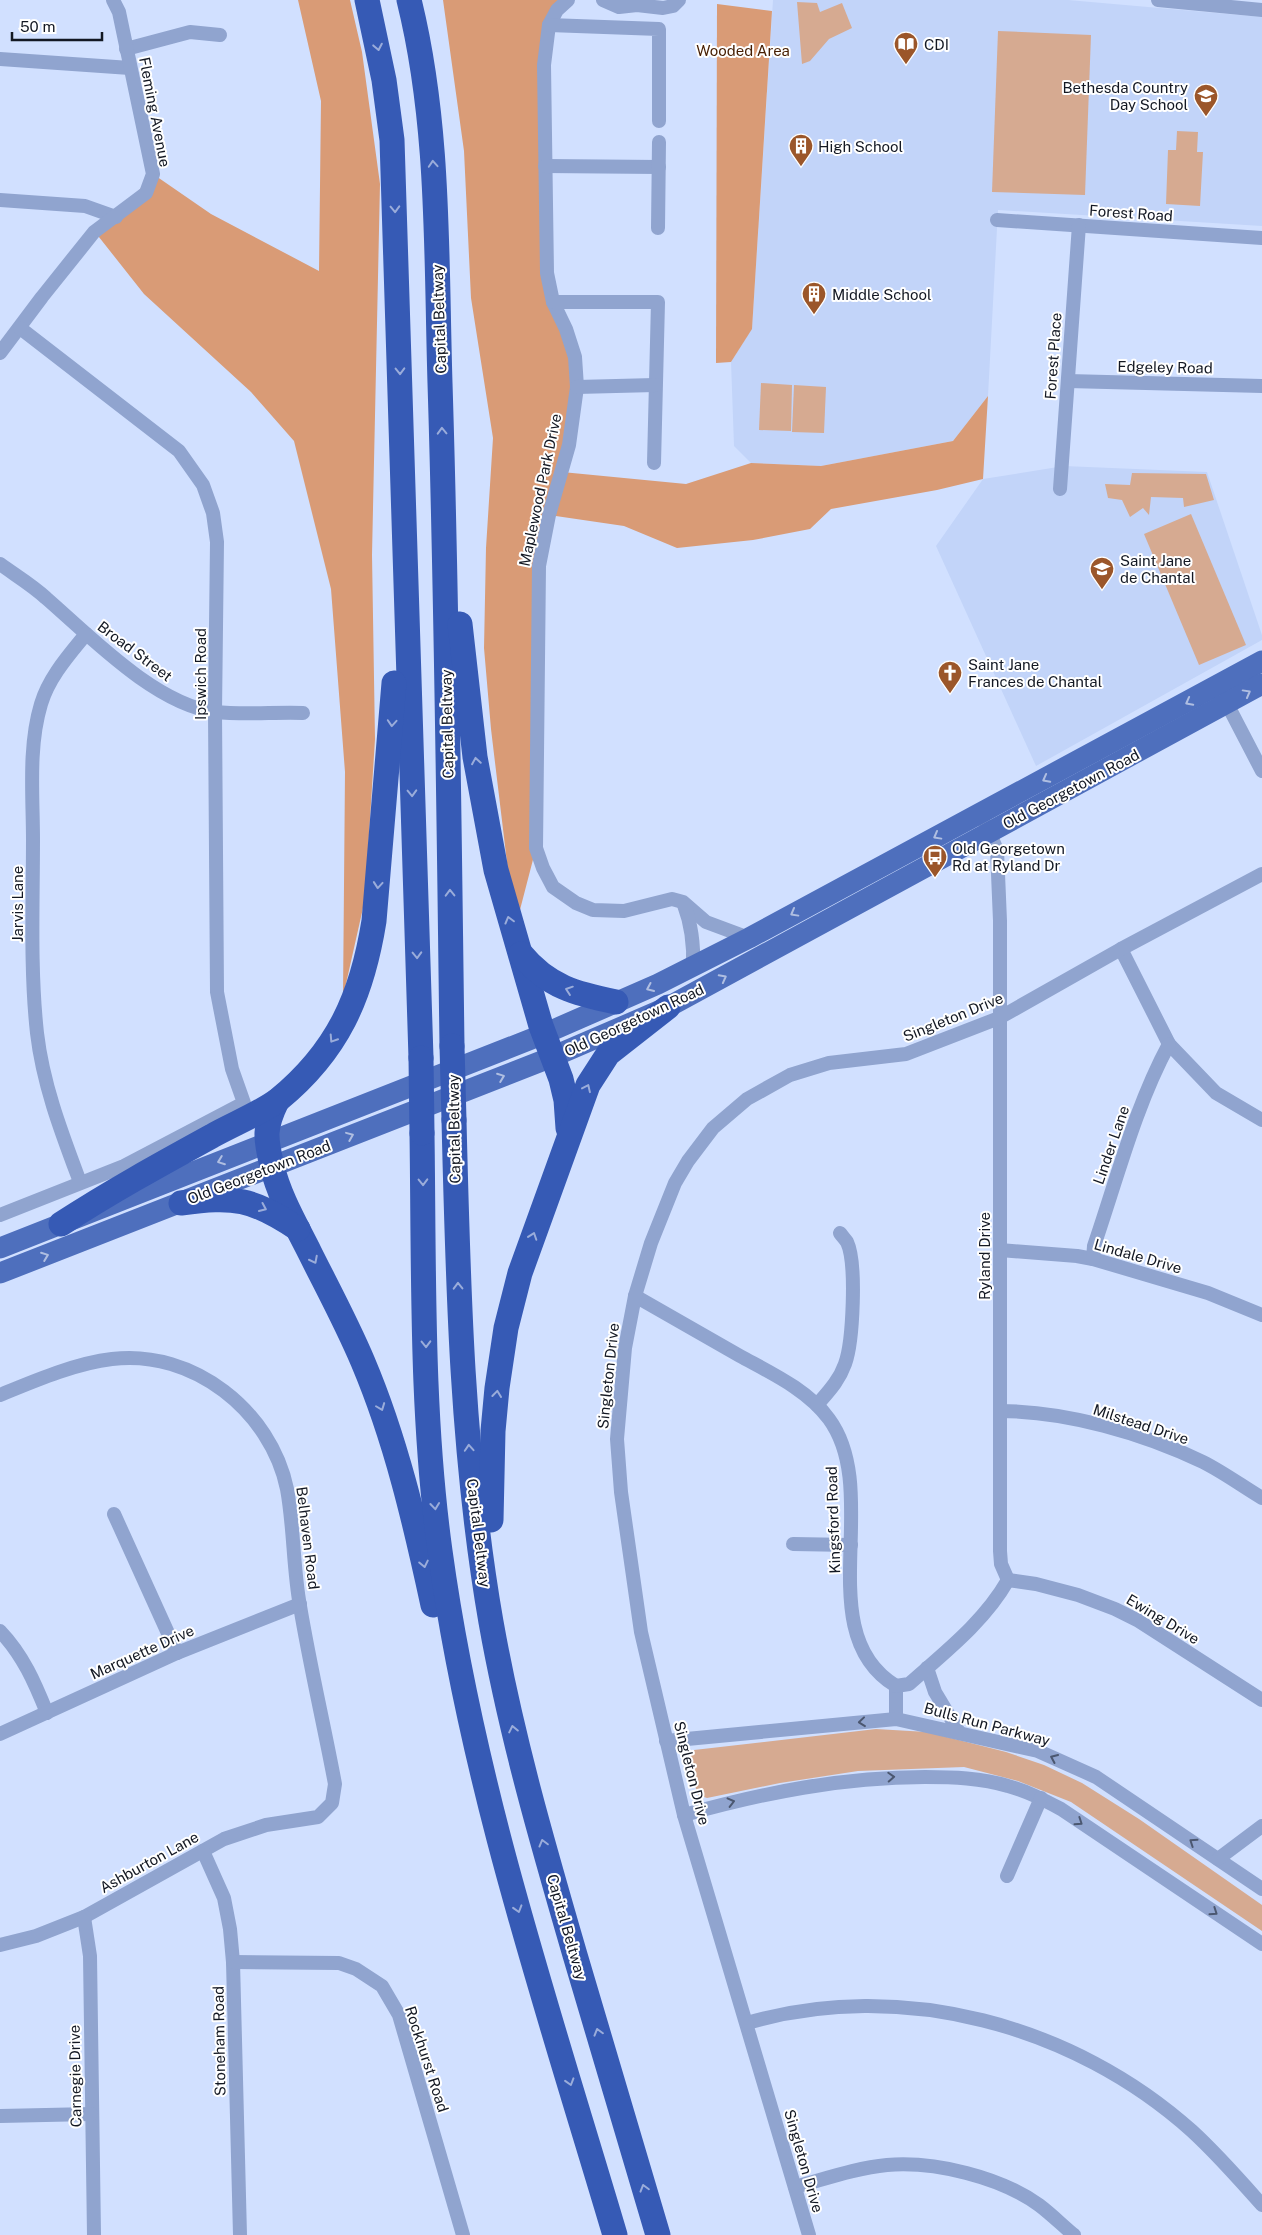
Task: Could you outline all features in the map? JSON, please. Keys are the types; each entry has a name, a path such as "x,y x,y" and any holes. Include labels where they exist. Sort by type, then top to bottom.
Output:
{"highway":[{"path":"367,0 384,80 392,140 420,1058 426,1375 431,1463 440,1549 464,1692 504,1863"},
{"name":"Capital Beltway","path":"409,0 421,59 431,134 435,198 444,480 452,1046 458,1294 470,1458 481,1554 504,1687 518,1749 545,1851 658,2235"},
{"path":"444,480 475,756 496,870 517,950 544,1034 561,1079 566,1100 569,1133"},
{"path":"61,1224 131,1180 277,1100 309,1070 327,1049 343,1024 357,995 368,958 374,922 392,723 403,482"},
{"path":"517,950 534,971 565,989 616,1002"},
{"path":"504,1687 491,1525 493,1431 506,1328 520,1273 588,1084 605,1059 632,1034 668,1007"},
{"path":"277,1100 268,1121 269,1156 298,1229 343,1317 360,1355 383,1412 400,1462 454,1696 615,2235"},
{"path":"181,1203 221,1198 239,1200 266,1209 298,1229"}],"main road":[{"name":"Old Georgetown Road","path":"0,1248 61,1224 269,1156 552,1057 668,1007 985,824 1223,695 1262,661"},
{"name":"Old Georgetown Road","path":"1223,695 1262,684"},
{"name":"Old Georgetown Road","path":"0,1273 181,1203 269,1156 692,967 956,825 985,824"}],"street":[{"name":"Fleming Avenue","path":"0,353 94,232 146,193 153,174 119,12 113,0"},
{"name":"Maplewood Park Drive","path":"568,0 557,10 550,25 544,64 547,273 553,302 566,329 575,357 577,388 569,445 549,515 539,566 536,848 543,868 553,887 576,904 593,910 611,911 624,910 672,899 683,902"},
{"path":"603,0 619,7 637,5 663,8 673,6 679,0"},
{"path":"1158,0 1262,10"},
{"path":"550,25 659,28 659,121"},
{"path":"126,49 190,32 220,35"},
{"path":"0,59 130,68"},
{"path":"658,228 659,142"},
{"path":"545,166 659,167"},
{"path":"0,200 85,206 116,217"},
{"name":"Forest Road","path":"997,220 1262,238"},
{"name":"Forest Place","path":"1060,489 1079,225"},
{"path":"553,302 658,302 654,463"},
{"name":"Ipswich Road","path":"20,328 179,451 202,485 213,513 217,542 215,712 217,992 232,1069 244,1103 124,1166 80,1182"},
{"name":"Edgeley Road","path":"1068,381 1262,386"},
{"path":"577,388 656,385"},
{"name":"Broad Street","path":"0,564 45,596 86,634 146,682 168,695 215,712 303,713"},
{"name":"Jarvis Lane","path":"80,1182 52,1105 37,1034 33,957 33,779 36,724 42,701 61,664 86,634"},
{"path":"1223,695 1262,771"},
{"name":"Ryland Drive","path":"985,824 997,850 1000,922 1000,1551 1001,1564 1008,1580"},
{"name":"Singleton Drive","path":"809,2235 684,1815 641,1632 621,1492 618,1430 624,1348 635,1296 651,1243 675,1183 688,1161 714,1128 747,1098 790,1075 829,1063 906,1054 999,1018 1262,874"},
{"path":"683,902 706,922 748,938"},
{"path":"683,902 691,923 694,946 692,967"},
{"path":"1121,950 1169,1044 1216,1093 1262,1120"},
{"name":"Linder Lane","path":"1093,1259 1094,1246 1140,1108 1156,1067 1169,1044"},
{"path":"0,1215 80,1182"},
{"path":"817,1405 837,1382 845,1364 850,1341 852,1303 850,1257 847,1243 840,1233"},
{"name":"Lindale Drive","path":"1000,1250 1093,1259 1208,1293 1262,1315"},
{"name":"Kingsford Road","path":"635,1296 790,1385 817,1405 829,1419 839,1436 849,1467 851,1606 856,1636 874,1670 896,1686"},
{"name":"Belhaven Road","path":"0,1395 89,1363 113,1359 148,1359 178,1366 219,1386 234,1398 258,1426 274,1452 286,1489 300,1604 335,1784 332,1803 318,1817"},
{"name":"Milstead Drive","path":"1000,1411 1024,1411 1092,1423 1144,1439 1203,1462 1262,1498"},
{"path":"114,1514 177,1653"},
{"path":"793,1544 851,1545"},
{"path":"896,1719 896,1686 909,1684 980,1620 996,1600 1008,1580"},
{"name":"Ewing Drive","path":"1008,1580 1036,1584 1078,1595 1115,1609 1139,1621 1262,1700"},
{"name":"Marquette Drive","path":"0,1734 177,1653 300,1604"},
{"path":"0,1631 13,1644 31,1674 47,1713"},
{"path":"927,1668 934,1692 949,1719 959,1732"},
{"name":"Bulls Run Parkway","path":"666,1741 896,1719 1038,1751 1096,1777 1262,1890"},
{"path":"684,1815 751,1797 808,1786 892,1777 974,1779 1008,1786 1041,1798 1060,1809 1262,1944"},
{"path":"1007,1876 1041,1798"},
{"name":"Ashburton Lane","path":"0,1945 36,1936 84,1917 224,1838 266,1825 318,1817"},
{"path":"1218,1859 1262,1826"},
{"name":"Stoneham Road","path":"203,1851 224,1898 230,1929 233,1962 240,2235"},
{"name":"Carnegie Drive","path":"84,1917 90,1956 91,2114 95,2176 94,2235"},
{"name":"Rockhurst Road","path":"233,1962 339,1963 356,1969 382,1986 399,2015 464,2235"},
{"path":"747,2023 771,2016 839,2006 888,2006 960,2015 1016,2028 1078,2053 1145,2094 1192,2131 1261,2203"},
{"path":"0,2116 91,2114"},
{"path":"794,2187 842,2174 888,2165 935,2167 998,2183 1038,2204 1074,2235"}],"shaded area":[{"path":"773,0 1068,0 1262,17 1262,226 998,210 988,396 953,441 821,466 751,463 734,446 731,362 752,328"},
{"path":"797,2 817,3 820,12 842,3 852,28 829,39 810,61 802,64"},
{"path":"998,31 1091,35 1085,195 992,192"},
{"path":"1177,131 1198,132 1197,152 1203,152 1200,206 1166,204 1168,150 1176,150"},
{"path":"761,383 792,385 791,431 759,430"},
{"path":"794,385 826,387 824,433 792,432"},
{"name":"Saint Jane de Chantal","path":"1064,466 1207,472 1262,635 1262,640 1036,766 936,546 983,479"},
{"path":"1132,473 1206,474 1214,500 1184,507 1183,498 1151,497 1149,515 1143,508 1130,517 1122,500 1108,498 1105,484 1130,485"},
{"path":"1191,514 1246,645 1199,665 1144,534"},
{"path":"876,1729 927,1732 1006,1752 1044,1765 1082,1783 1139,1819 1262,1905 1262,1931 1071,1802 1018,1781 964,1767 858,1771 780,1783 707,1798 698,1795 687,1761 694,1750"}],"green space":[{"path":"298,0 350,0 362,52 380,184 372,555 375,739 365,899 343,997 345,772 331,589 294,441 251,392 144,294 95,232 116,217 153,174 211,214 319,271 321,101"},
{"path":"443,0 568,0 549,25 547,273 575,357 562,472 686,484 751,463 821,466 953,441 988,396 983,479 937,490 831,509 810,529 753,540 677,548 624,526 549,515 539,566 536,848 515,929 491,729 484,648 486,548 493,438 471,298 464,151"},
{"name":"Wooded Area","path":"717,4 772,11 752,329 731,362 716,363"}],"place":[{"name":"CDI","path":"906,65"},
{"name":"Bethesda Country Day School","path":"1206,117"},
{"name":"High School","path":"801,167"},
{"name":"Middle School","path":"814,315"},
{"name":"Saint Jane de Chantal","path":"1102,590"},
{"name":"Saint Jane Frances de Chantal","path":"950,694"},
{"name":"Old Georgetown Rd at Ryland Dr","path":"935,878"}]}
